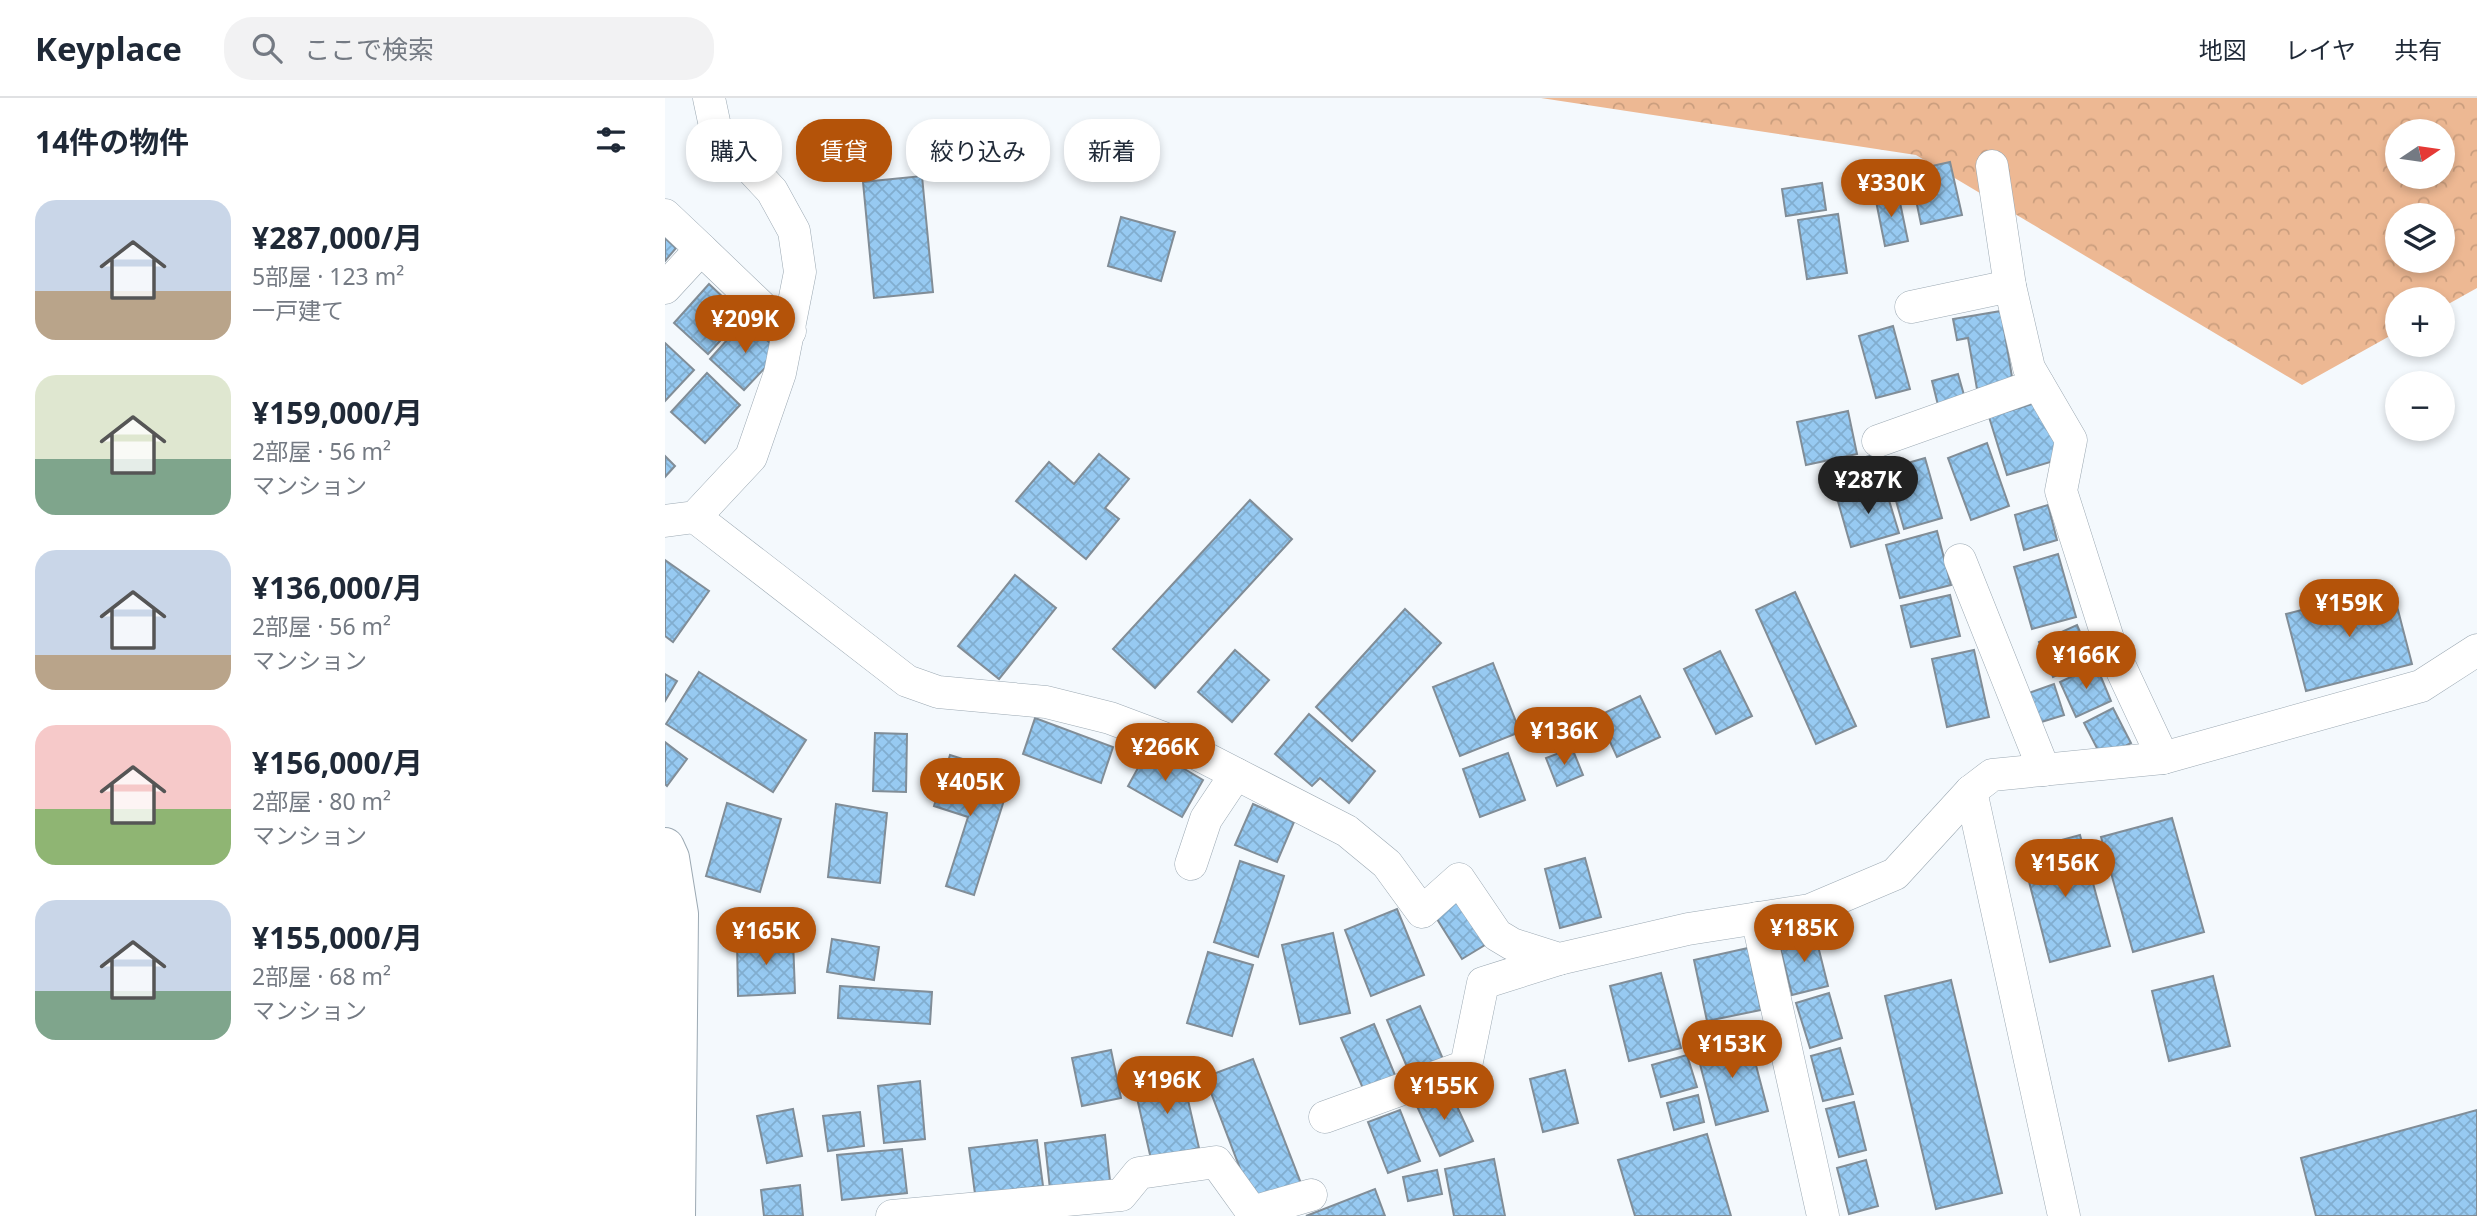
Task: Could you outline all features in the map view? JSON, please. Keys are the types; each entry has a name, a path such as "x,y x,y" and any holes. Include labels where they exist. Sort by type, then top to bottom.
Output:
{"main road":[{"path":"665,847 670,858 679,914 676,1216"}],"street":[{"path":"709,98 716,131 772,191 794,232 800,272 780,373 751,457 680,519 907,681 939,692 1046,702 1110,718 1174,742 1347,831 1387,864 1422,912 1459,879 1497,935 1511,944 1559,959"},
{"path":"1992,166 2010,286 2029,368 2071,440 2061,491 2110,645 2163,758"},
{"path":"665,215 790,331"},
{"path":"665,288 701,249"},
{"path":"1910,307 2010,286"},
{"path":"1878,441 2038,384"},
{"path":"1960,560 2044,770"},
{"path":"1325,1116 1466,1066 1483,983 1559,959 1688,929 1810,910 1895,874 1971,791 1992,775 2163,758 2421,686 2477,650"},
{"path":"1191,864 1206,819 1236,774"},
{"path":"1971,791 2064,1216"},
{"path":"1757,918 1823,1216"},
{"path":"892,1216 985,1212 1121,1195 1139,1173 1216,1162 1252,1212 1311,1195"}],"green space":[{"path":"1541,98 2477,98 2477,288 2455,300 2455,287 2385,287 2385,339 2302,385 1916,155"}],"building":[{"path":"1950,162 1962,215 1921,224 1910,171"},
{"path":"906,178 906,182 923,182 933,292 874,298 863,182 892,182 892,179"},
{"path":"1822,183 1826,210 1786,216 1782,189"},
{"path":"1898,193 1908,241 1885,246 1875,196"},
{"path":"1838,214 1847,273 1807,279 1798,220"},
{"path":"1121,217 1175,232 1161,281 1108,266"},
{"path":"665,238 676,248 665,261"},
{"path":"709,284 743,316 708,354 674,323"},
{"path":"2001,311 2013,383 1977,389 1968,338 1957,340 1953,319"},
{"path":"745,320 780,352 744,390 710,359"},
{"path":"1893,326 1910,389 1876,398 1859,336"},
{"path":"665,343 694,370 665,401"},
{"path":"707,373 740,405 705,443 671,412"},
{"path":"1958,374 1966,402 1939,409 1932,381"},
{"path":"2042,401 2060,459 2007,475 1989,417"},
{"path":"1848,411 1857,454 1806,465 1797,422"},
{"path":"1987,443 2009,506 1971,520 1948,458"},
{"path":"1099,454 1129,479 1105,508 1119,519 1086,559 1016,501 1049,462 1074,484"},
{"path":"665,456 675,466 665,477"},
{"path":"1870,456 1876,477 1839,487 1833,465"},
{"path":"1925,458 1942,518 1904,529 1887,469"},
{"path":"1884,484 1899,533 1851,547 1837,498"},
{"path":"1250,500 1292,539 1155,688 1113,649"},
{"path":"2048,505 2057,540 2024,550 2015,515"},
{"path":"1937,531 1951,585 1900,598 1886,545"},
{"path":"2058,554 2076,617 2032,629 2014,567"},
{"path":"665,560 709,591 673,642 665,636"},
{"path":"1015,575 1056,608 999,679 958,646"},
{"path":"2392,587 2412,664 2306,691 2286,614"},
{"path":"1795,592 1856,726 1816,744 1756,610"},
{"path":"1950,595 1960,636 1911,647 1901,606"},
{"path":"1405,609 1441,643 1352,741 1316,707"},
{"path":"2077,625 2092,660 2053,677 2039,642"},
{"path":"1235,650 1269,680 1232,722 1198,692"},
{"path":"1974,650 1989,717 1947,727 1932,659"},
{"path":"1720,651 1752,716 1716,734 1684,669"},
{"path":"1493,663 1520,732 1460,756 1433,687"},
{"path":"2096,665 2111,701 2076,717 2060,682"},
{"path":"699,672 806,740 773,792 666,724"},
{"path":"665,674 677,681 665,701"},
{"path":"2054,684 2064,715 2035,724 2026,694"},
{"path":"1640,696 1660,737 1617,757 1598,716"},
{"path":"2113,708 2131,743 2102,758 2084,723"},
{"path":"1309,714 1375,771 1349,803 1320,778 1312,786 1275,754"},
{"path":"1035,718 1113,747 1101,783 1023,754"},
{"path":"875,733 907,734 906,792 873,791"},
{"path":"665,742 687,759 667,786 665,784"},
{"path":"1149,748 1203,780 1182,817 1128,786"},
{"path":"1572,748 1583,775 1557,786 1546,758"},
{"path":"1508,753 1525,800 1480,817 1463,769"},
{"path":"950,755 994,769 987,788 1006,794 974,895 946,886 968,817 934,806"},
{"path":"727,803 781,819 760,892 706,876"},
{"path":"836,804 887,813 880,883 828,877"},
{"path":"1253,804 1294,822 1277,862 1235,845"},
{"path":"2172,818 2204,932 2133,952 2101,837"},
{"path":"2080,835 2110,946 2050,962 2021,851"},
{"path":"1585,858 1601,917 1560,928 1545,869"},
{"path":"1240,861 1284,876 1258,957 1214,942"},
{"path":"1456,897 1485,945 1462,959 1432,911"},
{"path":"1397,909 1424,975 1371,996 1345,930"},
{"path":"1333,933 1350,1013 1300,1024 1282,945"},
{"path":"1815,934 1828,986 1792,995 1779,943"},
{"path":"793,939 795,993 738,996 737,941"},
{"path":"832,939 879,947 874,980 827,972"},
{"path":"1748,948 1761,1010 1707,1021 1694,960"},
{"path":"1208,952 1253,965 1232,1036 1187,1023"},
{"path":"1661,973 1681,1048 1629,1061 1610,986"},
{"path":"2213,976 2230,1046 2169,1061 2152,991"},
{"path":"1951,980 2002,1193 1936,1209 1885,996"},
{"path":"840,986 932,992 930,1024 838,1018"},
{"path":"1829,993 1842,1038 1810,1048 1796,1003"},
{"path":"1420,1006 1443,1059 1410,1074 1387,1020"},
{"path":"1374,1024 1397,1080 1365,1093 1341,1038"},
{"path":"1748,1035 1768,1111 1716,1125 1696,1049"},
{"path":"1840,1048 1853,1094 1823,1101 1811,1056"},
{"path":"1111,1050 1121,1098 1082,1106 1072,1058"},
{"path":"1687,1055 1697,1087 1661,1097 1652,1065"},
{"path":"1253,1059 1302,1186 1254,1205 1205,1077"},
{"path":"1565,1070 1578,1123 1543,1132 1530,1079"},
{"path":"1182,1074 1199,1148 1151,1159 1134,1085"},
{"path":"920,1081 925,1139 884,1143 878,1086"},
{"path":"1448,1087 1473,1141 1440,1156 1415,1102"},
{"path":"1698,1095 1704,1122 1674,1130 1667,1103"},
{"path":"1854,1102 1866,1150 1839,1157 1826,1109"},
{"path":"793,1109 802,1156 767,1163 757,1116"},
{"path":"1400,1110 1420,1161 1388,1173 1368,1122"},
{"path":"2477,1110 2477,1216 2316,1216 2301,1158"},
{"path":"860,1112 864,1146 828,1151 823,1116"},
{"path":"1707,1134 1731,1216 1635,1216 1618,1160"},
{"path":"1105,1135 1110,1181 1050,1189 1045,1143"},
{"path":"1037,1140 1043,1186 975,1194 969,1148"},
{"path":"902,1149 907,1193 842,1200 837,1155"},
{"path":"1494,1159 1505,1216 1454,1216 1445,1169"},
{"path":"1866,1160 1878,1206 1849,1214 1837,1168"},
{"path":"1437,1170 1442,1194 1408,1201 1403,1177"},
{"path":"800,1185 803,1216 764,1216 761,1190"},
{"path":"1375,1189 1385,1216 1306,1216"}]}
